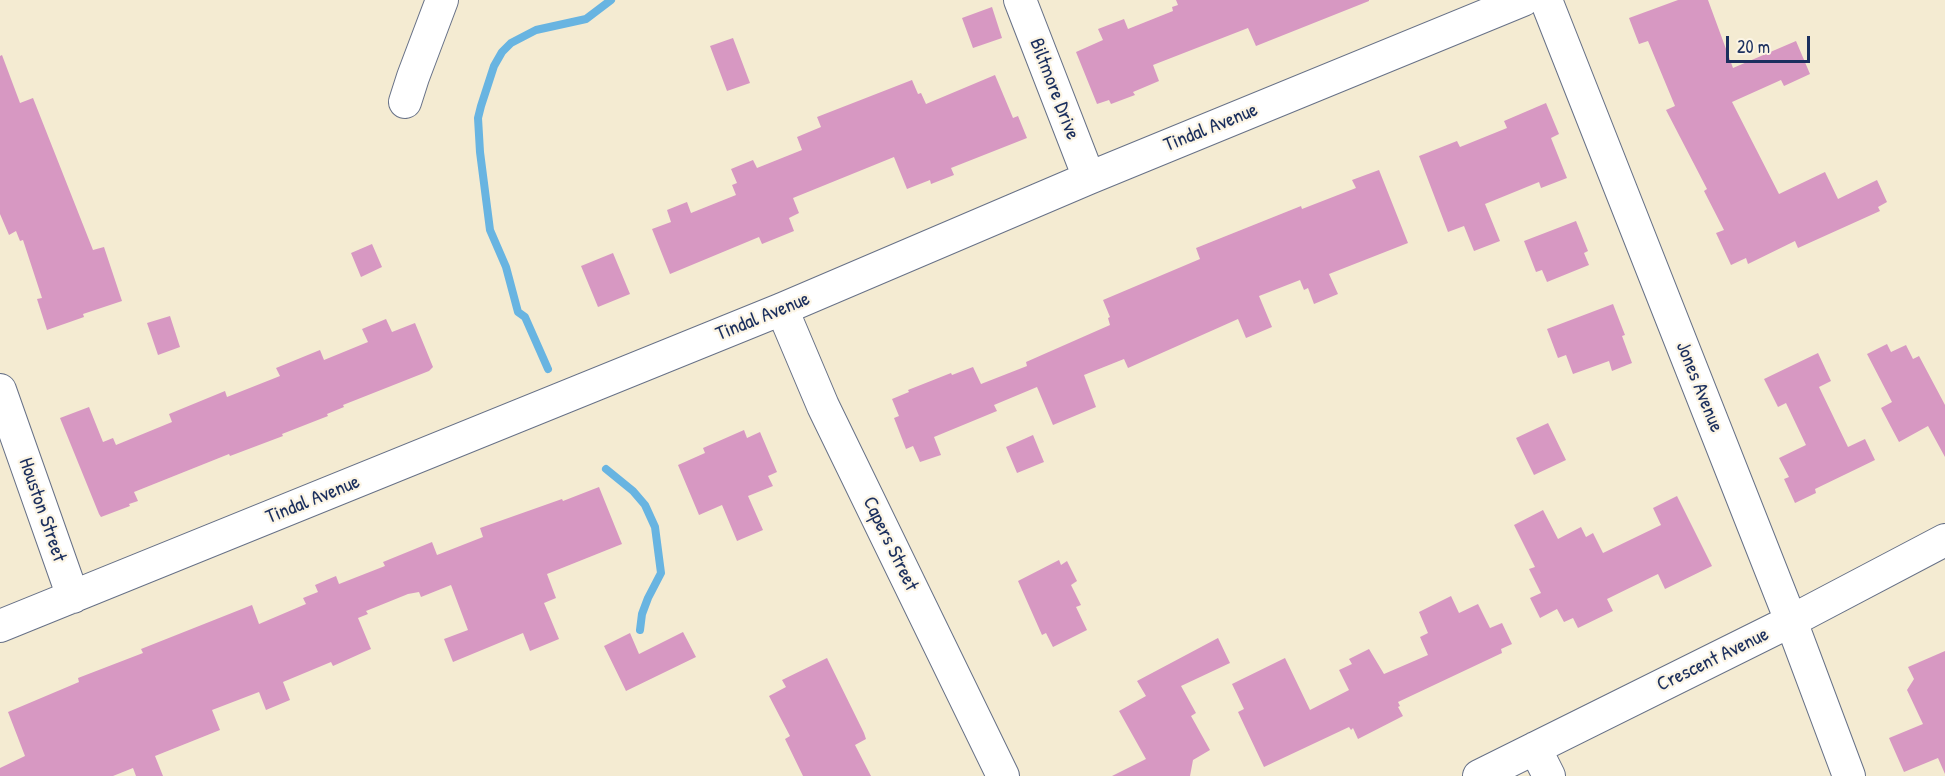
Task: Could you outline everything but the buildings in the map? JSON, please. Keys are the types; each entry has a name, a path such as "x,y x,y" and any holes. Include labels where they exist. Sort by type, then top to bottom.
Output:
{"street":[{"path":"405,102 412,77 442,0"},
{"name":"Biltmore Drive","path":"1020,0 1089,178"},
{"name":"Tindal Avenue","path":"0,626 782,309 1089,178 1523,0"},
{"name":"Jones Avenue","path":"1546,0 1791,621 1849,776"},
{"name":"Capers Street","path":"782,309 823,406 1003,776"},
{"name":"Houston Street","path":"1,397 73,597"},
{"name":"Crescent Avenue","path":"1479,776 1791,621 1945,540"},
{"path":"1535,748 1549,776"}],"waterway":[{"path":"548,369 525,317 518,312 506,267 490,230 478,118 494,66 502,52 511,43 536,30 586,19 611,0"},
{"path":"606,469 633,491 645,505 655,527 661,573 642,614 640,630"}]}
